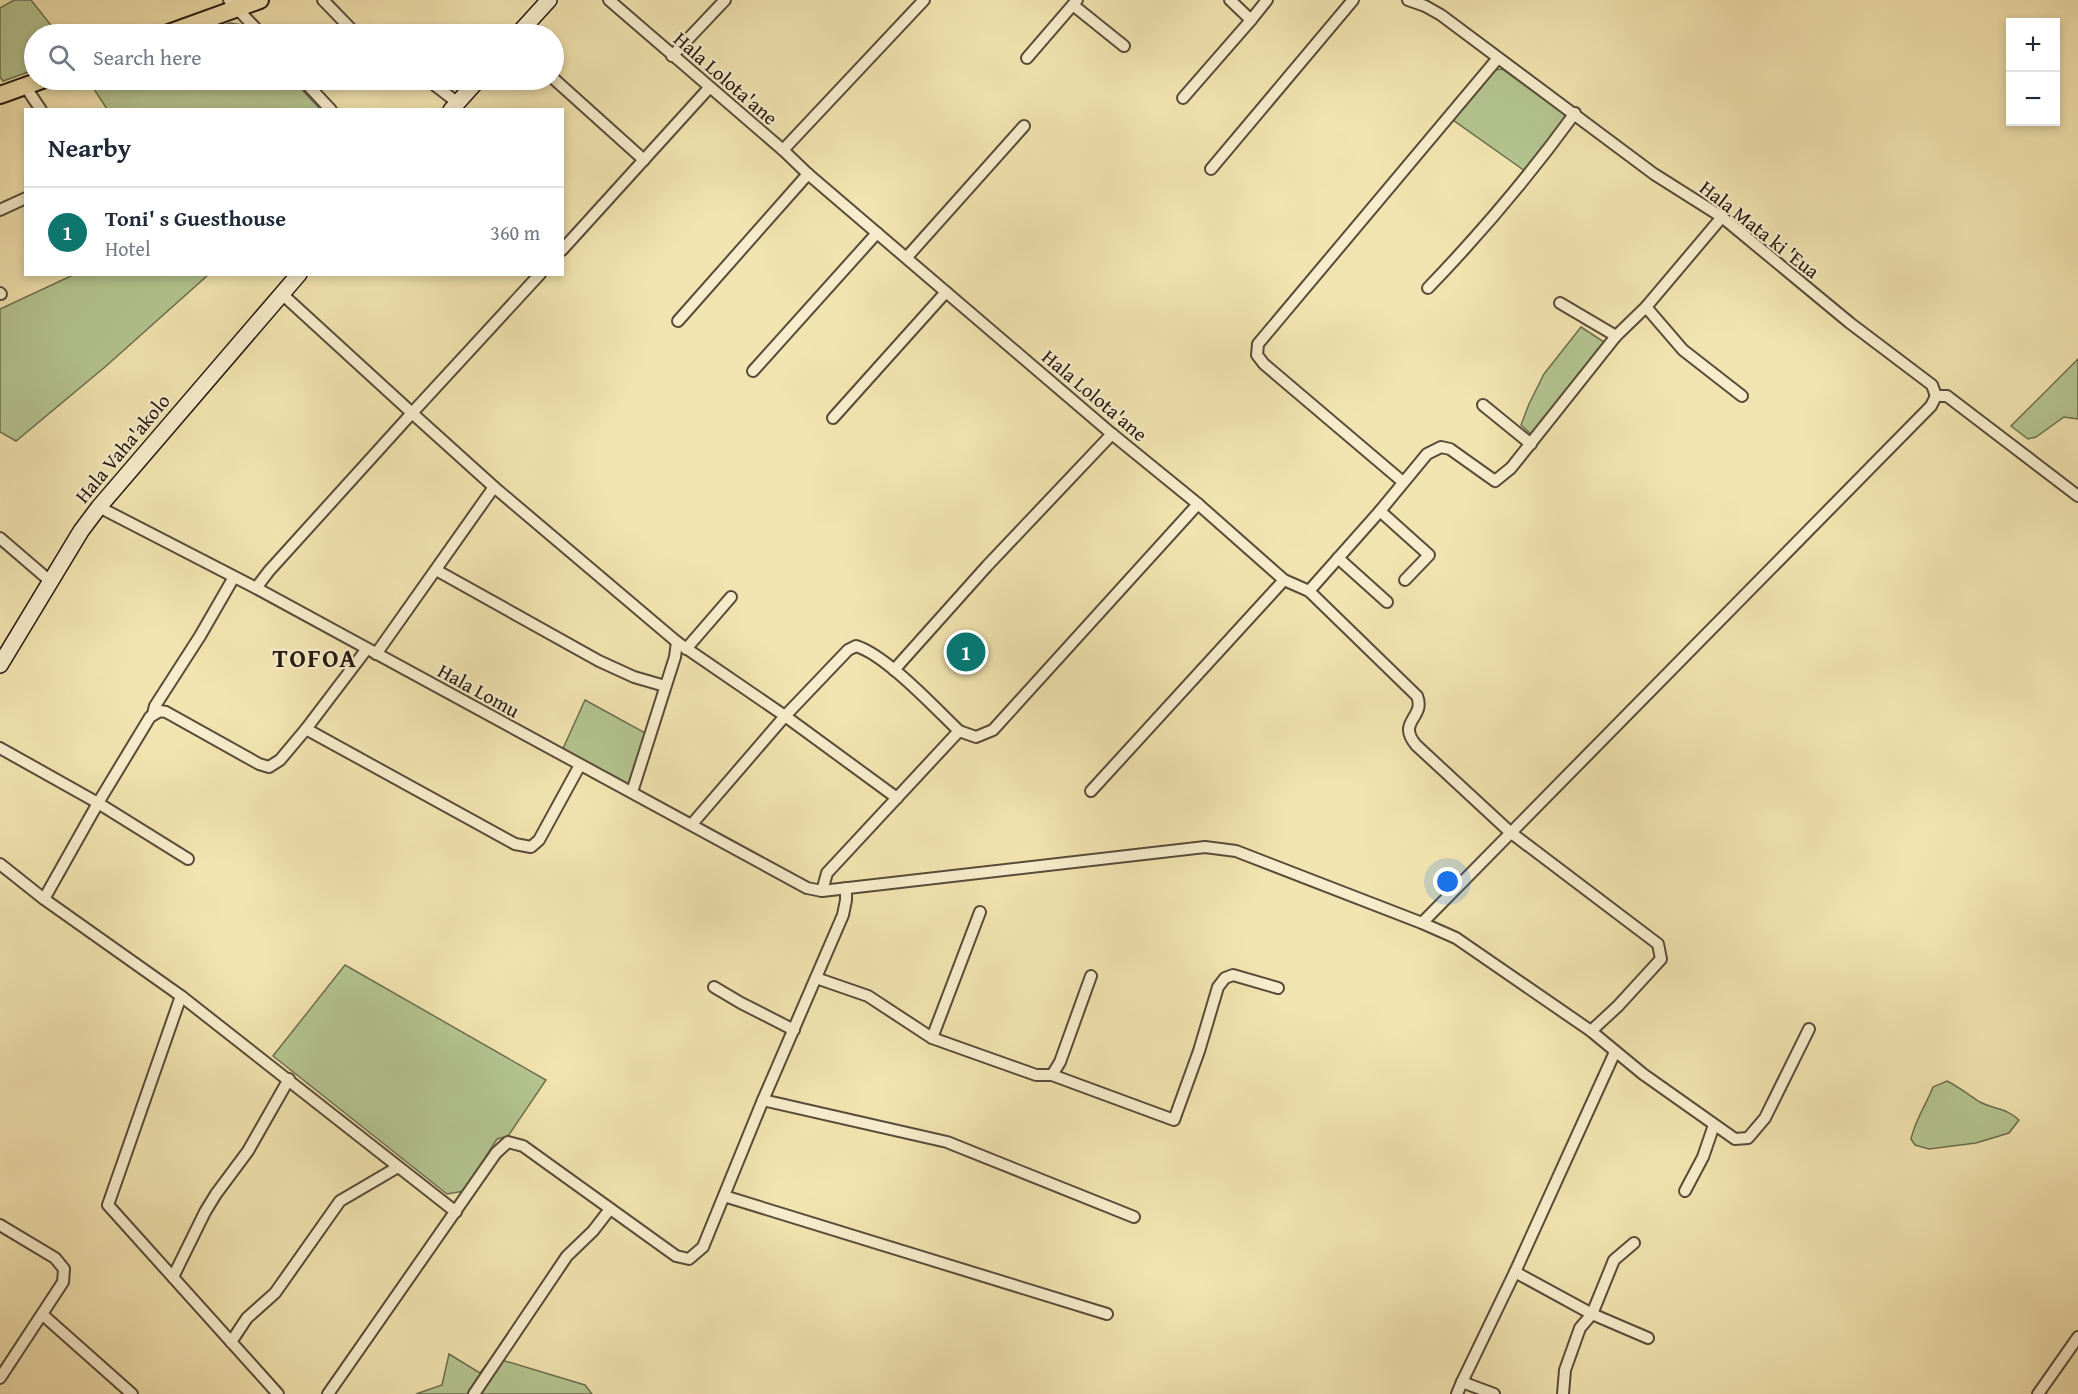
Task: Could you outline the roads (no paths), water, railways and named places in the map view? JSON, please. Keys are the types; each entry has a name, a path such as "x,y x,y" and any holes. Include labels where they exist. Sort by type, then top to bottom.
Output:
{"main road":[{"path":"188,24 233,4 260,0"},
{"path":"527,24 549,0"},
{"path":"0,95 24,86"},
{"path":"455,106 469,90"},
{"name":"Hala Vaha'akolo","path":"0,665 50,580 99,507 297,276"}],"street":[{"path":"323,0 346,24"},
{"name":"Hala Lolota'ane","path":"609,0 808,174 1112,434 1198,504 1284,580 1309,591 1418,696 1420,703 1418,712 1408,724 1409,736 1510,832"},
{"path":"672,56 725,0"},
{"path":"783,150 924,0"},
{"path":"1230,0 1251,20"},
{"path":"1183,98 1267,0"},
{"path":"1211,169 1353,0"},
{"name":"Hala Mata ki 'Eua","path":"1408,0 1441,15 1654,174 1722,217 1850,323 1932,385 1936,396 1947,396 2078,496"},
{"path":"1027,58 1075,2 1124,46"},
{"path":"233,4 252,24"},
{"path":"1403,482 1264,364 1257,355 1258,344 1498,58"},
{"path":"564,88 644,160"},
{"path":"564,248 709,88"},
{"path":"28,90 39,108"},
{"path":"312,90 329,108"},
{"path":"438,90 455,106"},
{"path":"1428,288 1496,215 1522,180 1544,157 1575,113"},
{"path":"907,257 1024,126"},
{"path":"678,321 808,174"},
{"path":"0,210 24,199"},
{"path":"1309,591 1427,454 1441,447 1450,450 1495,481 1510,468 1616,336 1646,307 1722,217"},
{"path":"753,371 877,233"},
{"path":"256,588 538,276"},
{"path":"833,418 946,292"},
{"path":"282,294 494,487 681,646 785,716 897,798"},
{"path":"1560,303 1616,336"},
{"path":"1646,307 1683,350 1742,396"},
{"path":"1422,923 1931,406 1936,396"},
{"path":"1483,405 1531,444"},
{"path":"894,670 987,566 1112,434"},
{"path":"153,714 160,711 166,712 259,764 269,767 280,760 436,570 494,487"},
{"path":"692,824 785,716 848,650 856,646 865,649 894,670 959,731 976,737 993,730 1198,504"},
{"name":"Hala Lomu","path":"99,507 256,588 807,888 822,891 1205,846 1236,851 1456,938 1591,1031 1615,1052 1735,1139 1748,1138 1765,1118 1809,1029"},
{"path":"1380,511 1429,555 1404,580"},
{"path":"0,538 50,580"},
{"path":"1338,558 1387,602"},
{"path":"436,570 599,661 665,686"},
{"path":"44,899 98,803 153,714 155,706 200,636 234,577"},
{"path":"1091,791 1284,580"},
{"path":"632,792 675,657 681,646 731,597"},
{"path":"306,729 515,844 531,847 539,840 580,765"},
{"path":"822,891 827,873 959,731"},
{"path":"0,748 98,803 188,859"},
{"path":"1510,832 1658,944 1661,959 1618,1006 1591,1031"},
{"path":"0,864 44,899 181,996 456,1212"},
{"path":"328,1394 496,1154 508,1142 523,1146 676,1256 689,1259 703,1246 762,1100 843,915 846,888"},
{"path":"932,1038 980,912"},
{"path":"816,978 868,996 932,1038 1036,1075 1052,1074 1174,1120 1199,1051 1218,987 1225,978 1233,975 1278,988"},
{"path":"1052,1074 1060,1062 1091,976"},
{"path":"714,987 749,1008 794,1030"},
{"path":"181,996 108,1205 278,1394"},
{"path":"1457,1394 1615,1052"},
{"path":"173,1277 205,1212 248,1151 289,1079"},
{"path":"762,1100 947,1142 1134,1217"},
{"path":"1685,1191 1702,1157 1714,1125"},
{"path":"231,1342 247,1318 275,1293 340,1201 398,1167"},
{"path":"724,1196 1107,1314"},
{"path":"474,1394 567,1256 593,1231 610,1209"},
{"path":"0,1225 55,1258 64,1269 63,1282 0,1378"},
{"path":"1563,1394 1565,1370 1580,1328 1592,1314 1614,1260 1634,1243"},
{"path":"1515,1272 1592,1314 1648,1338"},
{"path":"42,1314 132,1394"},
{"path":"2038,1394 2078,1337"},
{"path":"1462,1382 1494,1394"}],"place":[{"name":"Toni' s Guesthouse","path":"966,652"}],"district":[{"name":"TOFOA","path":"315,657"}]}
